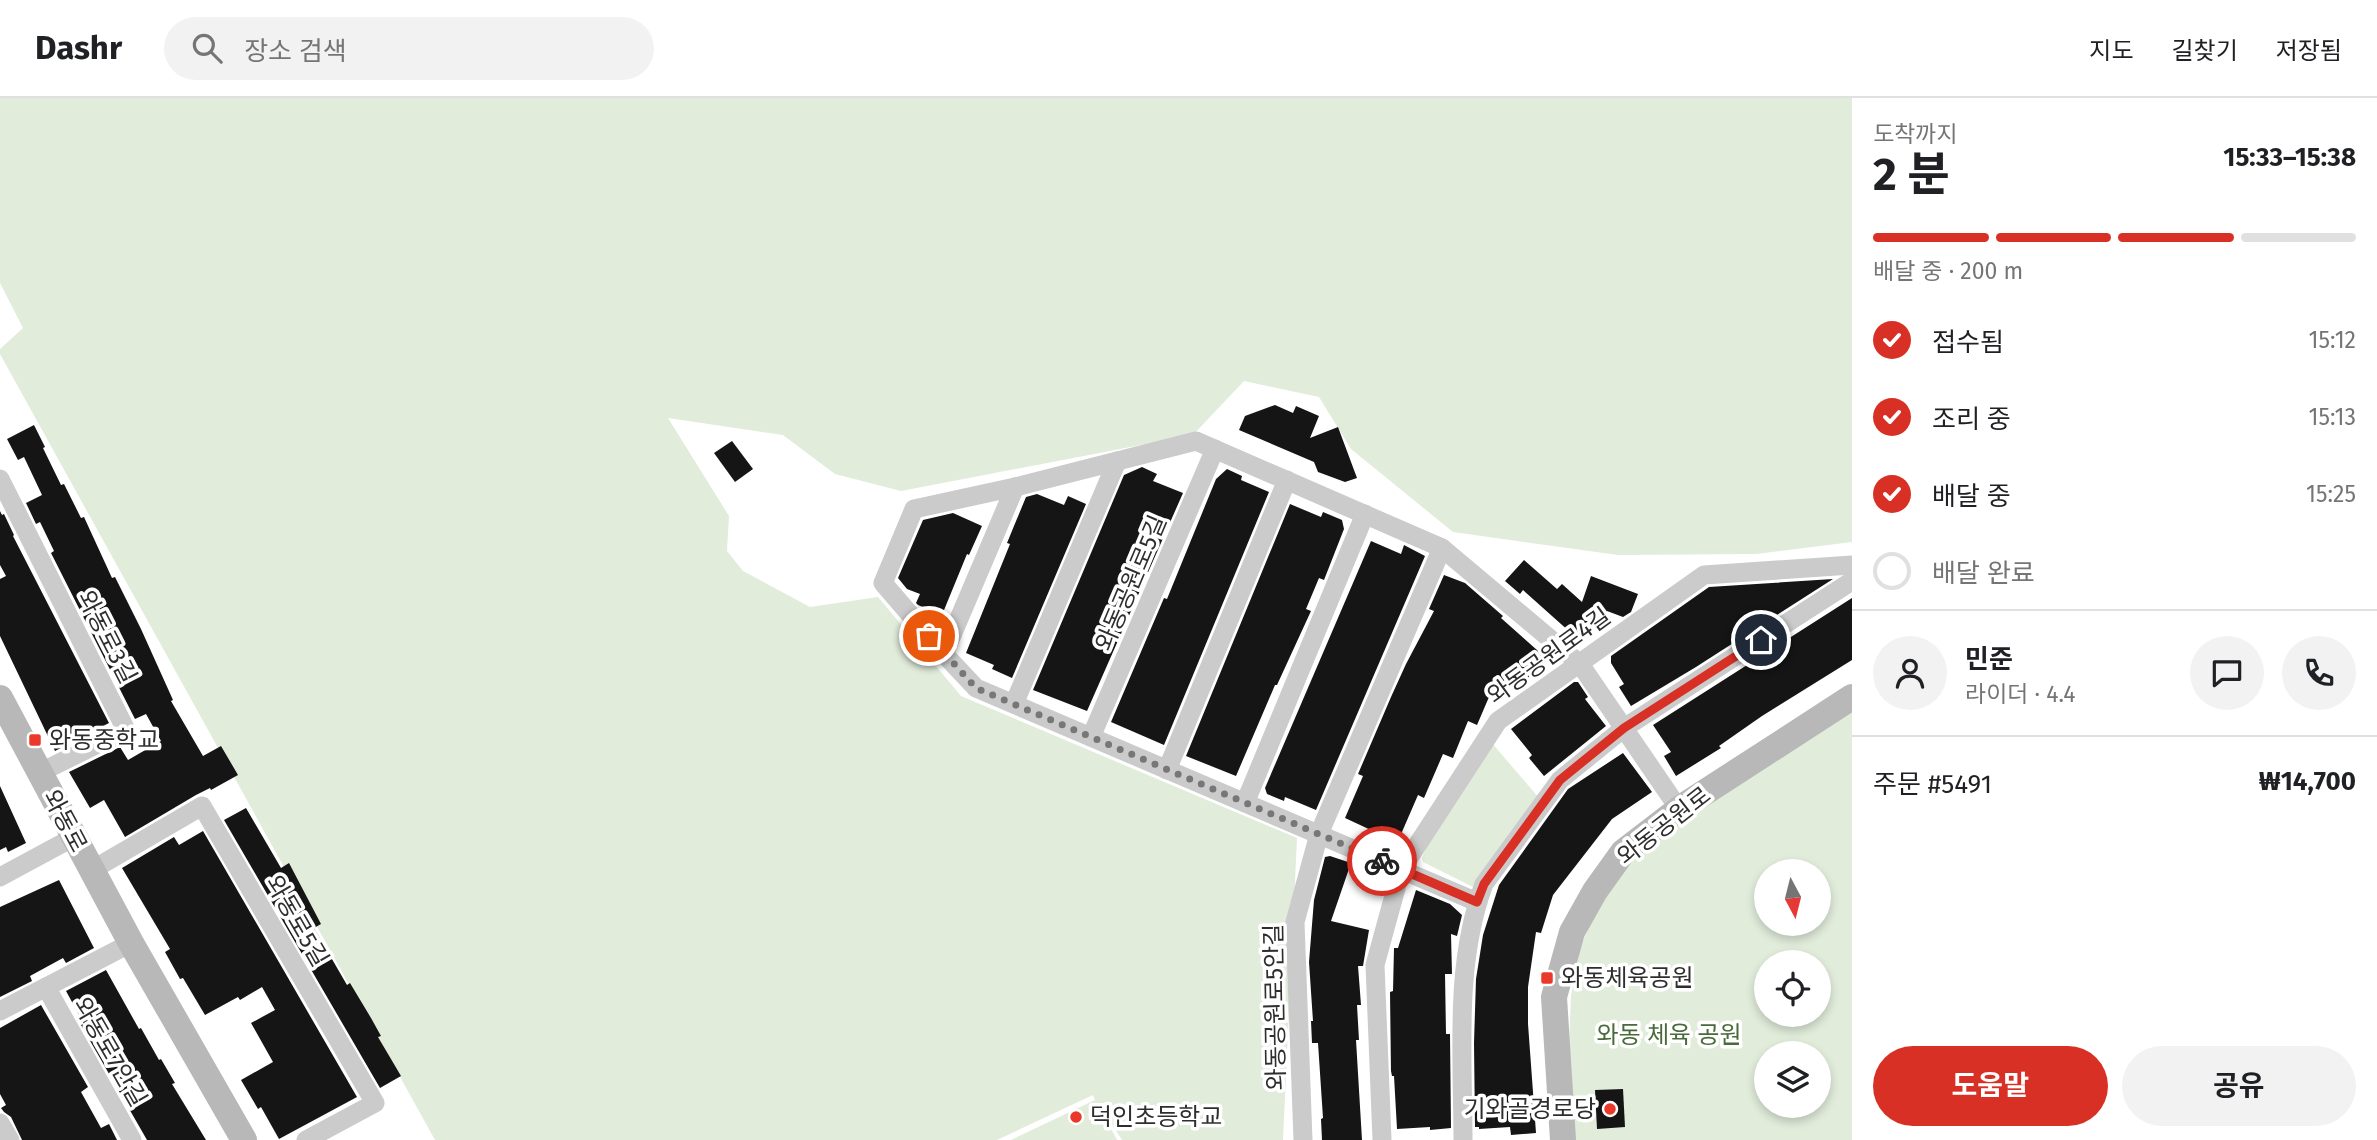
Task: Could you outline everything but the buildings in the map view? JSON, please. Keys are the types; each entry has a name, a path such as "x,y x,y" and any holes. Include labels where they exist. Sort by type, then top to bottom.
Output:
{"street":[{"path":"1477,902 976,688 883,583 914,509 1196,441 1442,548 1580,664 1679,809"},
{"name":"와동공원로5길","path":"1091,737 1215,449"},
{"path":"1014,704 1117,461"},
{"name":"와동로3길","path":"0,479 126,730 39,773"},
{"path":"1167,769 1287,481"},
{"path":"944,654 1015,486"},
{"path":"1245,803 1365,514"},
{"path":"1319,835 1442,548"},
{"name":"와동공원로4길","path":"1382,1140 1375,965 1401,870 1499,721 1704,575 1852,565"},
{"path":"1463,1140 1463,977 1477,902 1484,884 1560,780 1624,728 1852,581"},
{"name":"와동공원로","path":"1563,1140 1555,997 1572,932 1595,891 1623,852 1679,809 1852,697"},
{"name":"와동로","path":"0,698 131,943 244,1140"},
{"name":"와동로5길","path":"92,870 202,806 375,1103 306,1140"},
{"name":"와동공원로5안길","path":"1303,1140 1295,922 1319,835"},
{"path":"0,877 74,837"},
{"path":"0,1011 131,943"},
{"name":"와동로7안길","path":"46,988 132,1140"},
{"path":"0,1123 10,1140"}],"green space":[{"path":"0,98 1852,98 1852,542 1756,554 1618,555 1453,532 1351,449 1319,397 1244,381 1193,435 901,491 835,474 783,435 668,418 729,516 727,551 743,571 810,607 878,597 961,696 1297,838 1283,1140 1122,1140 1097,1102 1117,1140 1011,1140 1095,1100 1093,1095 997,1140 435,1140 0,354 0,349 23,328 0,283"},
{"name":"와동 체육 공원","path":"1852,702 1852,1140 1571,1140 1571,996 1580,947 1612,877 1661,834"},
{"path":"1491,742 1539,798 1479,885 1473,887 1423,862 1422,858 1453,783"}],"way so far":[{"path":"929,636 976,688 1382,861"}],"place":[{"name":"와동중학교","path":"35,740"},
{"name":"와동체육공원","path":"1547,978"},
{"name":"기와골경로당","path":"1610,1109"},
{"name":"덕인초등학교","path":"1076,1117"}],"route":[{"path":"1382,861 1477,902 1484,884 1560,780 1624,728 1761,640"}]}
